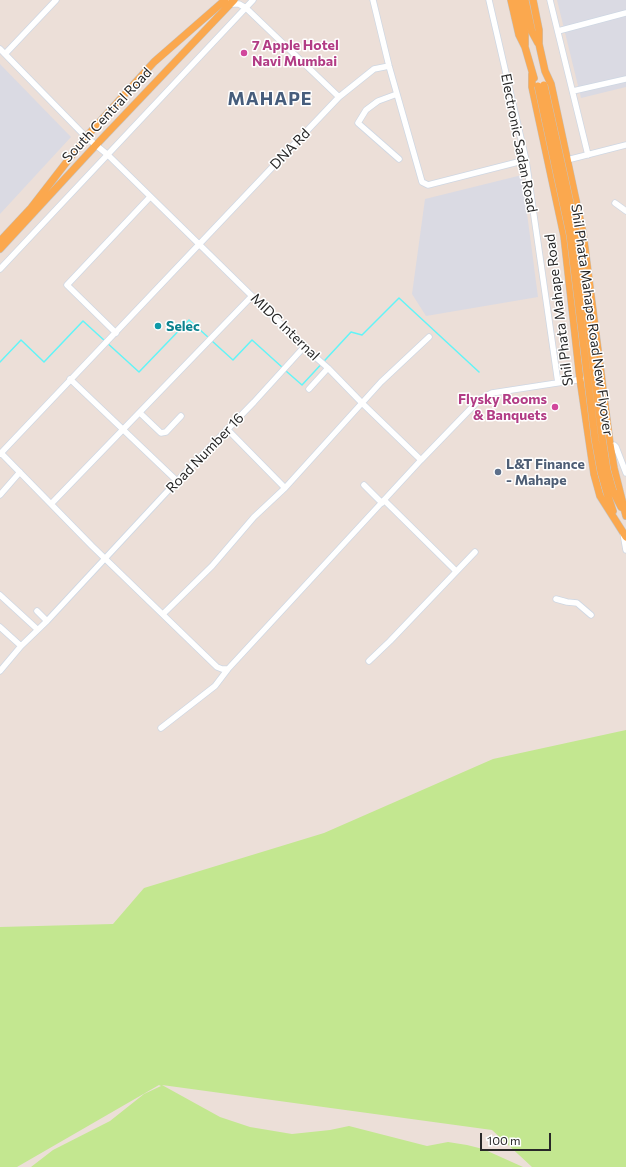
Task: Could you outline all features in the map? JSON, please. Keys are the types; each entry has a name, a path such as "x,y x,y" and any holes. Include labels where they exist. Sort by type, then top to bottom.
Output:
{"main road":[{"path":"511,0 519,35 525,47 532,74"},
{"path":"518,0 529,33 539,44"},
{"path":"525,0 529,33 525,47"},
{"path":"533,0 539,30 539,44 545,71 551,84 583,233 610,444 616,478 626,516"},
{"name":"South Central Road","path":"0,241 31,208 86,137 154,62 232,1"},
{"name":"South Central Road","path":"0,249 232,1"},
{"name":"Shil Phata Mahape Road New Flyover","path":"541,86 545,71"},
{"name":"Shil Phata Mahape Road New Flyover","path":"532,74 541,86 577,234 602,437 610,492 617,522"},
{"name":"Shil Phata Mahape Road","path":"532,74 532,87 564,236 580,379 594,474 600,496 624,535"},
{"name":"Shil Phata Mahape Road New Flyover","path":"610,492 626,516"}],"street":[{"path":"5,54 56,0"},
{"path":"0,269 253,0"},
{"path":"373,0 389,66 422,182 428,185 526,160"},
{"name":"Electronic Sadan Road","path":"489,0 526,160 558,383"},
{"path":"550,0 588,155"},
{"path":"232,1 246,8 339,98"},
{"path":"558,30 626,13"},
{"name":"MIDC Internal","path":"0,49 86,137 108,155 421,460"},
{"name":"DNA Rd","path":"0,453 339,98 374,69 389,66"},
{"path":"573,91 626,79"},
{"path":"397,94 378,101 366,110 358,123 399,158"},
{"path":"567,160 626,146"},
{"path":"115,334 67,285 150,197"},
{"path":"615,203 626,211"},
{"path":"51,504 252,296"},
{"path":"163,614 212,566 267,504 285,488 381,382 429,336"},
{"name":"Road Number 16","path":"0,671 21,646 290,364 304,347"},
{"path":"309,389 328,368"},
{"path":"161,728 215,686 228,669 421,460 480,399 492,393 601,376"},
{"path":"70,379 177,481"},
{"path":"140,413 161,433 166,432 181,416"},
{"path":"227,429 285,488"},
{"path":"590,447 610,444 616,447 626,474 616,478"},
{"path":"0,453 217,667 228,669"},
{"path":"0,495 20,472"},
{"path":"364,485 456,571"},
{"path":"624,535 626,550"},
{"path":"369,661 475,552"},
{"path":"0,595 37,629"},
{"path":"556,599 577,603 590,615"},
{"path":"37,611 46,621"},
{"path":"0,627 21,646"}],"shaded area":[{"path":"557,0 626,0 626,87 581,98"},
{"path":"0,64 71,137 0,214"},
{"path":"522,175 538,297 426,316 412,294 425,199"}],"green space":[{"path":"626,730 626,1167 532,1167 492,1130 162,1085 220,1117 250,1127 292,1134 330,1130 349,1126 427,1146 448,1142 467,1145 483,1149 523,1167 31,1167 53,1150 110,1121 144,1094 161,1086 159,1085 17,1167 0,1167 0,927 113,924 144,888 324,833 493,759"}],"waterway":[{"path":"286,371 302,385 351,332 362,335 399,298 479,372"},
{"path":"0,362 21,340 44,362 83,321 139,372 189,320 209,338"},
{"path":"212,341 233,360 252,340 283,368"}],"place":[{"name":"7 Apple Hotel Navi Mumbai","path":"244,53"},
{"name":"Selec","path":"158,326"},
{"name":"Flysky Rooms & Banquets","path":"555,407"},
{"name":"L&T Finance - Mahape","path":"498,472"}],"district":[{"name":"MAHAPE","path":"270,99"}]}
